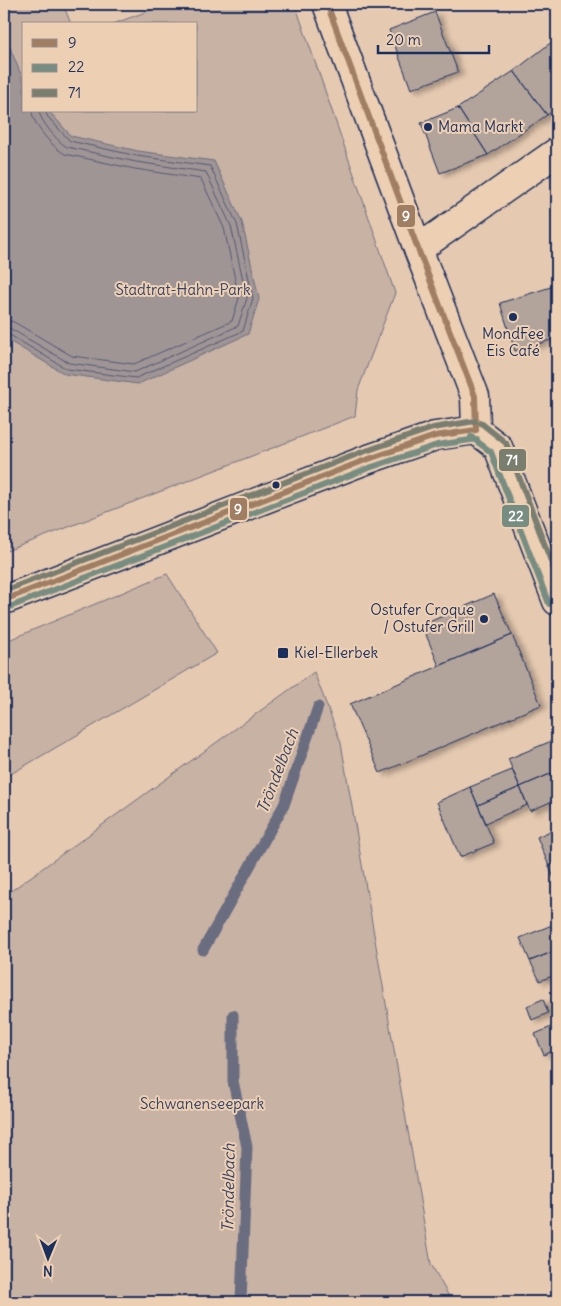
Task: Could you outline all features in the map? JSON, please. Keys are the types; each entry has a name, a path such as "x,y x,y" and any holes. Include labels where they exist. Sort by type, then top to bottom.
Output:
{"street":[{"path":"327,4 475,396 476,430"},
{"path":"418,249 557,152"},
{"path":"4,600 372,458 435,436 476,430 498,447 557,601"}],"green space":[{"name":"Stadtrat-Hahn-Park","path":"4,4 63,4 70,22 22,22 22,112 198,112 198,22 118,22 167,4 295,4 395,293 358,390 355,416 4,552"},
{"path":"167,574 217,653 4,778 4,642"},
{"name":"Schwanenseepark","path":"314,672 341,743 431,1264 452,1302 4,1302 4,896"}],"water":[{"path":"4,33 22,77 22,112 50,112 71,136 138,151 214,161 242,222 259,299 248,334 138,384 65,374 4,338"}],"building":[{"path":"435,12 458,72 411,89 389,30"},
{"path":"557,38 557,108 547,115 514,71"},
{"path":"514,71 547,115 488,155 458,108"},
{"path":"458,108 488,155 440,173 421,123"},
{"path":"554,286 557,295 557,338 515,351 500,303"},
{"path":"494,594 512,635 439,666 422,625"},
{"path":"512,635 541,705 380,773 350,704"},
{"path":"554,740 557,748 557,771 520,787 508,759"},
{"path":"512,770 520,787 478,805 470,787"},
{"path":"557,771 557,799 530,811 520,787"},
{"path":"470,787 494,843 460,857 437,802"},
{"path":"520,787 527,805 486,823 478,805"},
{"path":"557,828 557,862 549,866 537,837"},
{"path":"557,862 557,886 549,866"},
{"path":"557,923 557,950 530,961 520,938"},
{"path":"557,950 557,974 540,981 530,961"},
{"path":"543,999 548,1013 532,1020 527,1006"},
{"path":"556,1025 557,1049 544,1055 535,1034"}],"waterway":[{"name":"Tröndelbach","path":"203,950 284,805 318,707"},
{"name":"Tröndelbach","path":"233,1015 233,1081 247,1147 241,1302"}],"transit line":[{"name":"9","path":"327,4 475,396 476,430"},
{"name":"71","path":"4,591 360,453 433,428 475,421"},
{"name":"71","path":"481,423 506,443 557,577"},
{"name":"9","path":"4,600 363,461 435,436 476,430"},
{"name":"22","path":"471,437 491,452 549,604"},
{"name":"22","path":"7,608 366,469 437,445 477,439"}],"place":[{"name":"Mama Markt","path":"428,127"},
{"name":"MondFee Eis Café","path":"513,317"},
{"name":"Ostufer Croque / Ostufer Grill","path":"484,619"},
{"name":"Kiel-Ellerbek","path":"283,653"}]}
